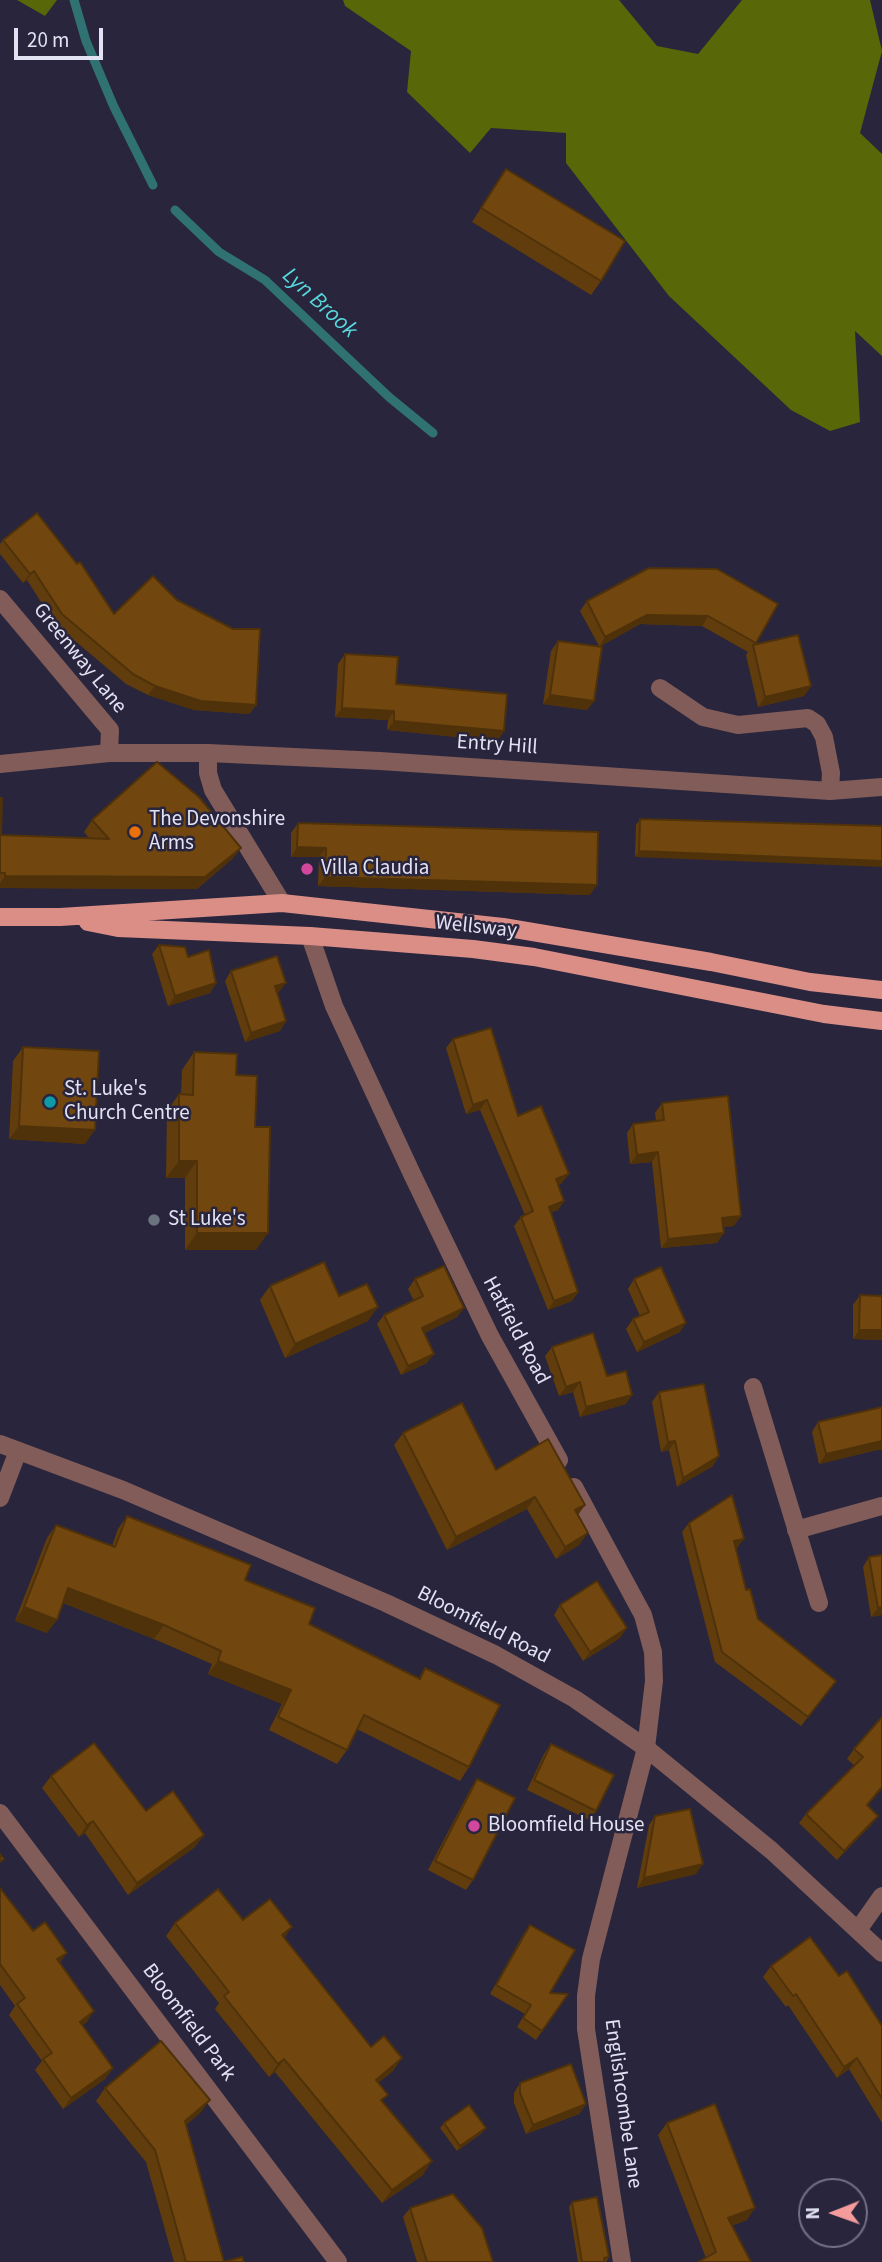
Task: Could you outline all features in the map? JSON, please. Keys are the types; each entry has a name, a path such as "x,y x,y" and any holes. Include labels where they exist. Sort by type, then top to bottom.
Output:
{"main road":[{"name":"Wellsway","path":"0,917 60,917 282,904 503,927 697,959 810,982 882,990"},
{"path":"282,904 310,936"},
{"name":"Wellsway","path":"60,917 118,928 227,935 310,936 473,949 534,957 824,1014 882,1021"}],"street":[{"name":"Greenway Lane","path":"0,599 110,730 109,753"},
{"path":"660,688 704,717 738,725 807,718 817,724 824,737 831,773 830,791"},
{"name":"Entry Hill","path":"0,764 109,753 208,753 380,761 830,791 882,787"},
{"path":"208,753 208,773 213,790 282,904"},
{"name":"Hatfield Road","path":"310,936 334,1006 490,1336 643,1615 653,1652 654,1681 646,1748"},
{"path":"754,1387 819,1603"},
{"name":"Bloomfield Road","path":"0,1444 123,1490 386,1603 496,1655 575,1699 646,1748 772,1851 882,1953"},
{"path":"0,1498 18,1451"},
{"path":"796,1530 882,1506"},
{"name":"Englishcombe Lane","path":"622,2262 586,2029 586,1996 591,1959 646,1748"},
{"name":"Bloomfield Park","path":"0,1813 338,2262"},
{"path":"858,1930 882,1896"}],"green space":[{"path":"17,0 57,0 45,16"},
{"path":"343,0 619,0 657,46 698,54 742,0 870,0 882,51 860,133 882,154 882,356 855,331 860,422 830,431 791,410 669,296 566,163 566,133 491,128 470,153 407,92 411,51 345,6"}],"building":[{"path":"506,169 625,241 601,281 481,208"},
{"path":"37,513 77,564 80,562 114,614 153,576 177,600 233,629 260,629 256,705 201,701 155,686 133,674 62,614 34,571 30,574 3,540"},
{"path":"649,568 717,569 778,604 756,643 708,616 647,615 605,637 587,601"},
{"path":"798,635 811,686 765,697 753,645"},
{"path":"558,641 602,647 594,701 550,695"},
{"path":"345,654 398,657 396,684 507,694 504,731 394,721 394,711 342,708"},
{"path":"157,762 199,797 241,848 205,877 5,876 5,873 0,873 0,798 1,835 109,839 92,820"},
{"path":"640,819 882,826 882,861 639,851"},
{"path":"298,823 598,832 597,885 325,877 326,848 297,847"},
{"path":"159,945 185,947 188,957 209,950 216,983 175,996"},
{"path":"277,956 286,983 275,986 286,1021 251,1033 231,971"},
{"path":"491,1028 518,1116 541,1106 569,1174 556,1179 564,1201 549,1207 578,1292 554,1301 521,1217 533,1211 487,1100 473,1105 453,1039"},
{"name":"St. Luke's Church Centre","path":"23,1047 99,1051 95,1130 19,1126"},
{"path":"194,1052 237,1054 236,1075 257,1076 255,1127 270,1127 268,1233 197,1233 197,1161 179,1161 179,1094 193,1095"},
{"path":"728,1096 741,1216 722,1218 724,1233 668,1239 658,1152 637,1155 633,1124 664,1120 662,1103"},
{"path":"324,1262 339,1296 367,1284 378,1307 295,1344 270,1286"},
{"path":"444,1266 464,1308 422,1328 434,1354 408,1366 384,1315 423,1296 415,1279"},
{"path":"661,1267 686,1323 644,1342 633,1319 649,1312 634,1279"},
{"path":"860,1295 882,1296 882,1330 859,1330"},
{"path":"593,1333 607,1376 626,1371 632,1395 586,1407 580,1382 566,1387 552,1347"},
{"path":"704,1384 719,1456 683,1478 675,1441 668,1442 659,1392"},
{"path":"462,1403 496,1470 548,1439 585,1505 575,1510 588,1533 565,1547 535,1497 456,1537 403,1433"},
{"path":"882,1407 882,1441 826,1454 818,1422"},
{"path":"732,1495 744,1539 734,1541 746,1590 750,1589 758,1619 836,1681 808,1717 722,1652 689,1523"},
{"path":"127,1516 251,1565 245,1580 315,1608 309,1624 420,1679 425,1668 500,1705 469,1767 364,1715 347,1750 278,1717 291,1690 218,1661 221,1651 164,1625 68,1588 57,1620 24,1607 56,1525 115,1547"},
{"path":"882,1555 882,1607 878,1608 869,1557"},
{"path":"597,1581 627,1628 590,1652 560,1605"},
{"path":"882,1717 882,1787 867,1805 878,1816 844,1851 806,1814 863,1757 854,1749"},
{"path":"94,1743 146,1811 173,1791 204,1835 137,1883 93,1821 87,1825 51,1776"},
{"path":"551,1744 614,1775 596,1811 534,1780"},
{"path":"477,1779 515,1798 473,1880 435,1861"},
{"path":"690,1809 703,1864 644,1878 655,1816"},
{"path":"0,1888 33,1931 45,1922 67,1953 57,1959 94,2011 80,2022 113,2068 71,2098 43,2059 52,2053 17,2004 25,1998 0,1964"},
{"path":"218,1889 243,1920 270,1899 292,1927 282,1935 371,2047 384,2036 402,2058 376,2080 388,2095 381,2100 432,2161 392,2190 284,2059 278,2064 224,1996 229,1992 175,1923"},
{"path":"530,1925 575,1950 550,1993 568,1994 542,2031 523,2018 531,2005 496,1985"},
{"path":"810,1937 839,1976 847,1971 882,2026 882,2099 857,2058 844,2067 796,1994 793,1996 771,1966"},
{"path":"161,2041 210,2100 185,2121 224,2262 186,2262 155,2150 105,2088"},
{"path":"571,2064 586,2104 533,2125 520,2093 520,2083"},
{"path":"715,2104 755,2208 728,2218 751,2262 698,2262 716,2252 667,2123"},
{"path":"469,2105 486,2128 460,2146 444,2123"},
{"path":"453,2194 482,2228 493,2262 427,2262 410,2208"},
{"path":"597,2197 609,2257 604,2258 605,2262 582,2262 572,2202"},
{"path":"242,2257 244,2262 224,2262"}],"waterway":[{"name":"Lyn Brook","path":"74,0 86,41 114,107 153,185"},
{"name":"Lyn Brook","path":"175,210 219,252 265,280 389,397 433,433"}],"place":[{"name":"The Devonshire Arms","path":"135,832"},
{"name":"Villa Claudia","path":"307,869"},
{"name":"St. Luke's Church Centre","path":"50,1102"},
{"name":"St Luke's","path":"154,1220"},
{"name":"Bloomfield House","path":"474,1826"}]}
